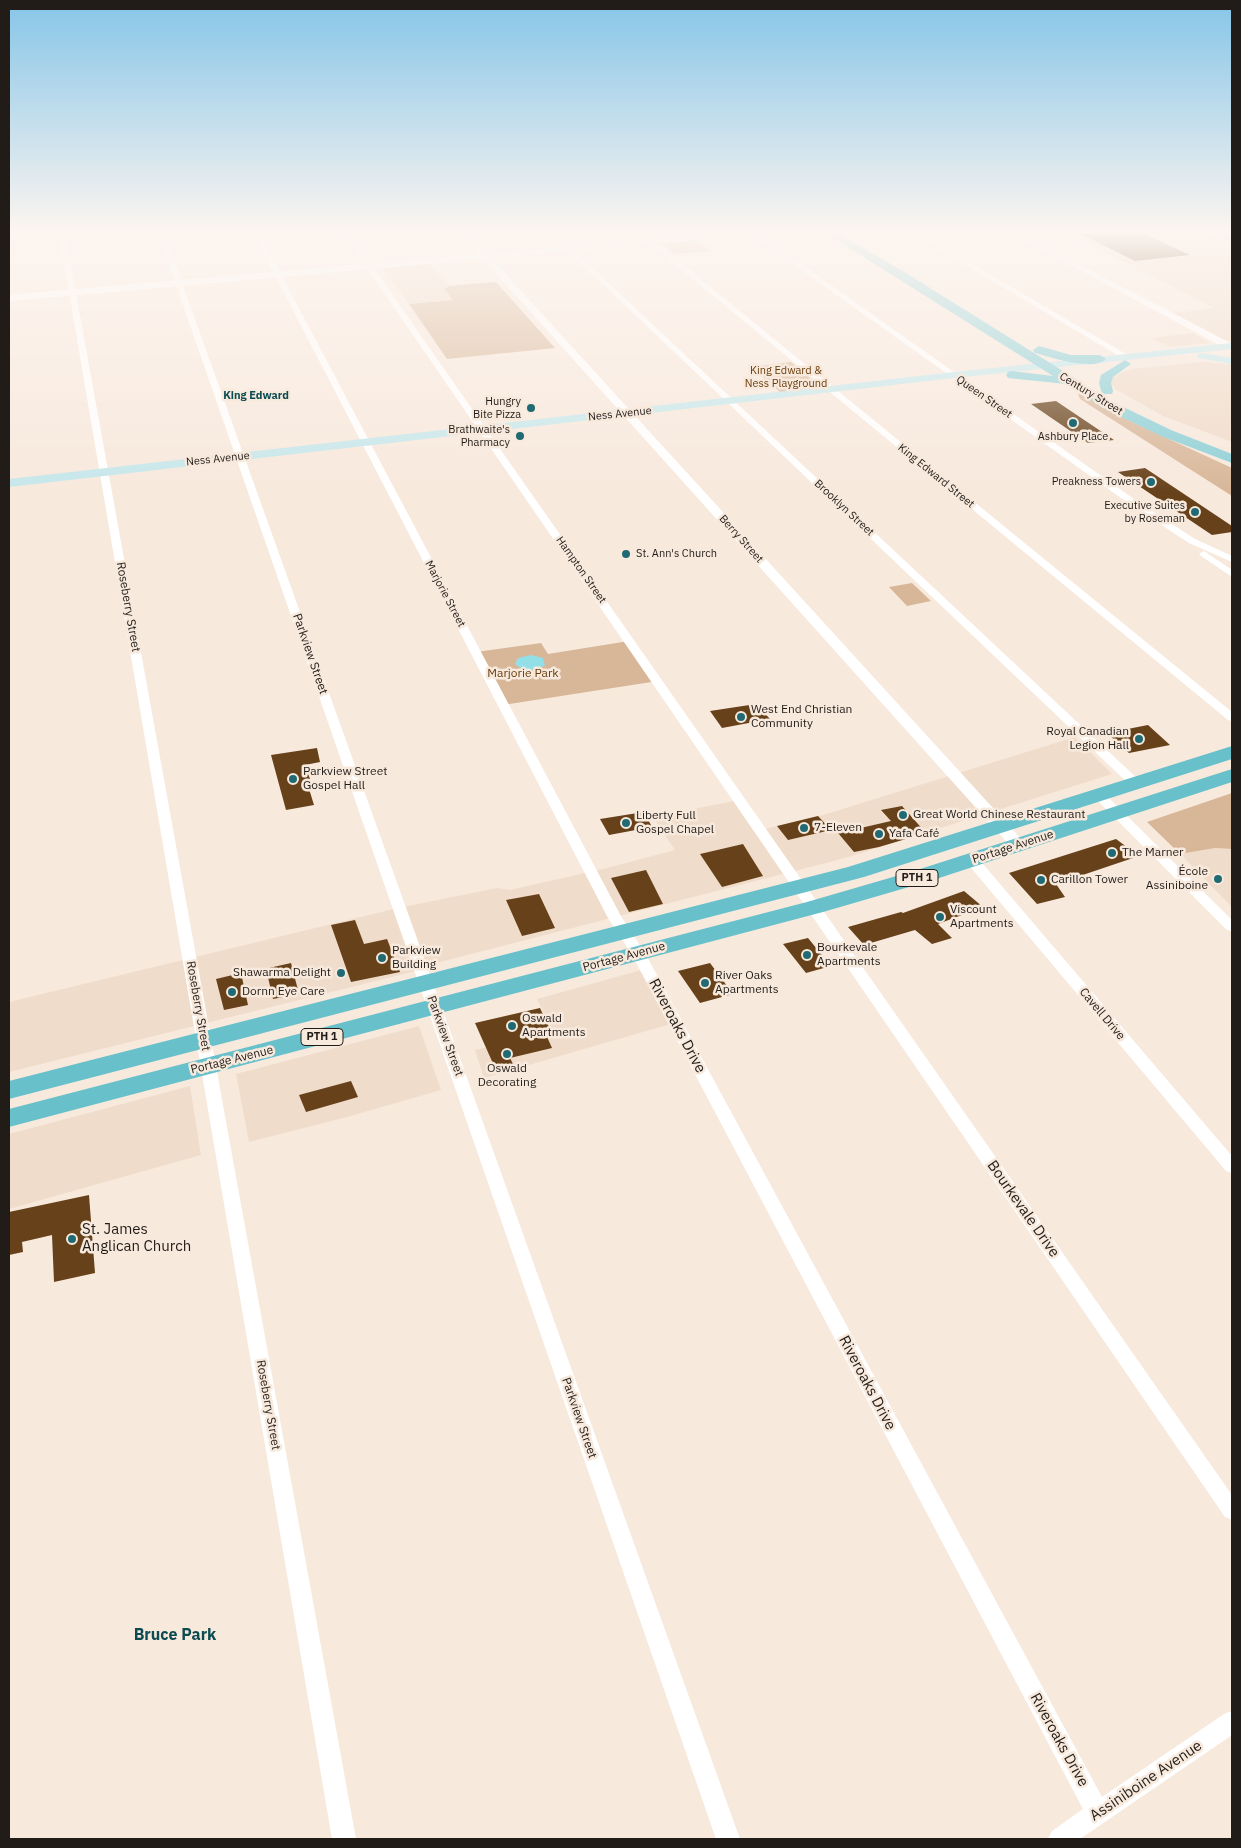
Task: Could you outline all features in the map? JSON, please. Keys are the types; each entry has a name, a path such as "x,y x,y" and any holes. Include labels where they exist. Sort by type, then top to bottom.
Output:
{"highway":[{"name":"Portage Avenue","path":"9,1118 426,983 800,887 909,857 1232,752"},
{"name":"Portage Avenue","path":"9,1090 207,1053 434,1007 815,908 972,860 1232,775"}],"main road":[{"name":"Century Street","path":"971,319 1025,354 1107,391 1161,420 1189,438 1232,459"},
{"name":"Century Street","path":"989,319 1039,350 1059,370 1127,415 1189,438 1232,450"},
{"name":"Ness Avenue","path":"9,488 241,459 733,403 1015,372 1059,370 1229,348"},
{"name":"Ness Avenue","path":"1059,370 1100,360 1126,361 1202,356 1229,348"},
{"path":"1039,350 1071,359 1100,360"},
{"path":"1015,372 1027,360 1025,354"},
{"path":"1202,356 1232,361"},
{"path":"1107,391 1105,383 1107,375 1126,361"},
{"path":"1015,372 1059,370"},
{"path":"1189,438 1232,446"},
{"path":"1189,438 1232,466"},
{"name":"Ness Avenue","path":"9,483 105,475"}],"street":[{"name":"Roseberry Street","path":"78,319 344,1839"},
{"name":"Parkview Street","path":"191,319 728,1839"},
{"name":"Marjorie Street","path":"300,319 623,932 638,953"},
{"name":"Hampton Street","path":"406,319 815,908"},
{"name":"Berry Street","path":"542,319 1018,845"},
{"name":"Brooklyn Street","path":"644,319 1135,783"},
{"name":"King Edward Street","path":"745,319 1232,718"},
{"name":"Queen Street","path":"875,319 1192,542 1232,559"},
{"path":"1057,319 1126,361"},
{"path":"1175,319 1229,348"},
{"name":"Queen Street","path":"1192,542 1198,550 1232,574"},
{"path":"1099,795 1232,927"},
{"name":"Cavell Drive","path":"972,860 1232,1167"},
{"name":"Bourkevale Drive","path":"815,908 1232,1511"},
{"name":"Riveroaks Drive","path":"638,953 1098,1813"},
{"name":"Assiniboine Avenue","path":"1060,1839 1232,1722"}],"shaded area":[{"path":"1186,319 1232,319 1232,340 1227,341"},
{"path":"1192,333 1210,343 1170,347 1152,338"},
{"path":"1201,362 1229,364 1232,362 1232,442 1163,416 1115,389 1110,382 1112,377 1117,377 1118,374 1132,369"},
{"path":"1075,737 1112,774 845,858 440,962 420,970 9,1072 9,1002 398,908 497,888 510,890 675,850 653,817 734,801 757,831 823,815"},
{"name":"École Assiniboine","path":"1215,848 1232,849 1232,907 1180,854"},
{"path":"645,969 674,1023 484,1078 475,1050 553,1032 537,999"},
{"path":"419,1026 441,1090 249,1142 236,1074"},
{"path":"190,1086 201,1155 9,1209 9,1134"}],"green space":[{"path":"420,319 529,319 555,348 447,359"},
{"name":"King Edward & Ness Playground","path":"791,362 822,388 781,393 752,367"},
{"path":"1078,394 1132,422 1232,468 1232,496 1080,399"},
{"path":"912,583 931,601 907,606 889,587"},
{"name":"Marjorie Park","path":"629,641 658,681 503,705 476,652 541,643 548,654"},
{"path":"1232,793 1232,849 1215,848 1180,854 1147,822"}],"water":[{"path":"531,655 543,658 545,665 529,670 518,667 515,664 518,658"}],"building":[{"name":"Ashbury Place","path":"1056,401 1114,440 1088,443 1031,404"},
{"path":"1145,468 1232,526 1232,532 1212,535 1118,472"},
{"name":"West End Christian Community","path":"756,704 770,719 722,728 710,711"},
{"name":"Royal Canadian Legion Hall","path":"1148,725 1170,745 1129,753 1107,733"},
{"name":"Parkview Street Gospel Hall","path":"317,748 320,762 305,765 310,779 306,779 314,805 286,810 271,755"},
{"path":"902,806 926,833 879,847 854,852 833,827 847,824 852,830 891,821 881,810"},
{"name":"Liberty Full Gospel Chapel","path":"644,812 652,827 609,835 600,819"},
{"name":"7-Eleven","path":"818,816 831,830 788,840 777,826"},
{"name":"Carillon Tower","path":"1116,839 1139,856 1056,884 1065,897 1037,904 1009,873"},
{"path":"743,844 763,876 722,887 700,854"},
{"path":"646,870 663,904 629,912 611,878"},
{"name":"Viscount Apartments","path":"964,891 983,907 938,924 952,938 932,944 915,930 864,945 848,927 903,913"},
{"path":"539,894 555,928 522,936 506,900"},
{"path":"355,920 364,944 387,939 400,972 351,982 331,925"},
{"name":"Bourkevale Apartments","path":"808,938 831,966 806,973 783,944"},
{"path":"291,963 299,994 273,999 267,973 271,973 269,968"},
{"name":"River Oaks Apartments","path":"710,963 733,994 700,1003 678,971"},
{"name":"Dornn Eye Care","path":"241,973 248,1005 224,1010 216,979"},
{"path":"540,1008 550,1029 544,1030 552,1048 510,1058 513,1064 495,1068 475,1023"},
{"path":"351,1081 358,1097 306,1112 299,1095"},
{"name":"St. James Anglican Church","path":"89,1195 95,1273 54,1282 52,1235 22,1242 23,1252 9,1255 9,1212"}],"place":[{"name":"Hungry Bite Pizza","path":"531,408"},
{"name":"Ashbury Place","path":"1073,423"},
{"name":"Brathwaite's Pharmacy","path":"520,436"},
{"name":"Preakness Towers","path":"1151,482"},
{"name":"Executive Suites by Roseman","path":"1195,512"},
{"name":"St. Ann's Church","path":"626,554"},
{"name":"West End Christian Community","path":"741,717"},
{"name":"Royal Canadian Legion Hall","path":"1139,739"},
{"name":"Parkview Street Gospel Hall","path":"293,779"},
{"name":"Great World Chinese Restaurant","path":"903,815"},
{"name":"Liberty Full Gospel Chapel","path":"626,823"},
{"name":"7-Eleven","path":"804,828"},
{"name":"Yafa Café","path":"879,834"},
{"name":"The Marner","path":"1112,853"},
{"name":"École Assiniboine","path":"1218,879"},
{"name":"Carillon Tower","path":"1041,880"},
{"name":"Viscount Apartments","path":"940,917"},
{"name":"Bourkevale Apartments","path":"807,955"},
{"name":"Parkview Building","path":"382,958"},
{"name":"Shawarma Delight","path":"341,973"},
{"name":"River Oaks Apartments","path":"705,983"},
{"name":"Dornn Eye Care","path":"232,992"},
{"name":"Oswald Apartments","path":"512,1026"},
{"name":"Oswald Decorating","path":"507,1054"},
{"name":"St. James Anglican Church","path":"72,1239"}],"district":[{"name":"King Edward","path":"256,396"},
{"name":"Bruce Park","path":"175,1635"}]}
